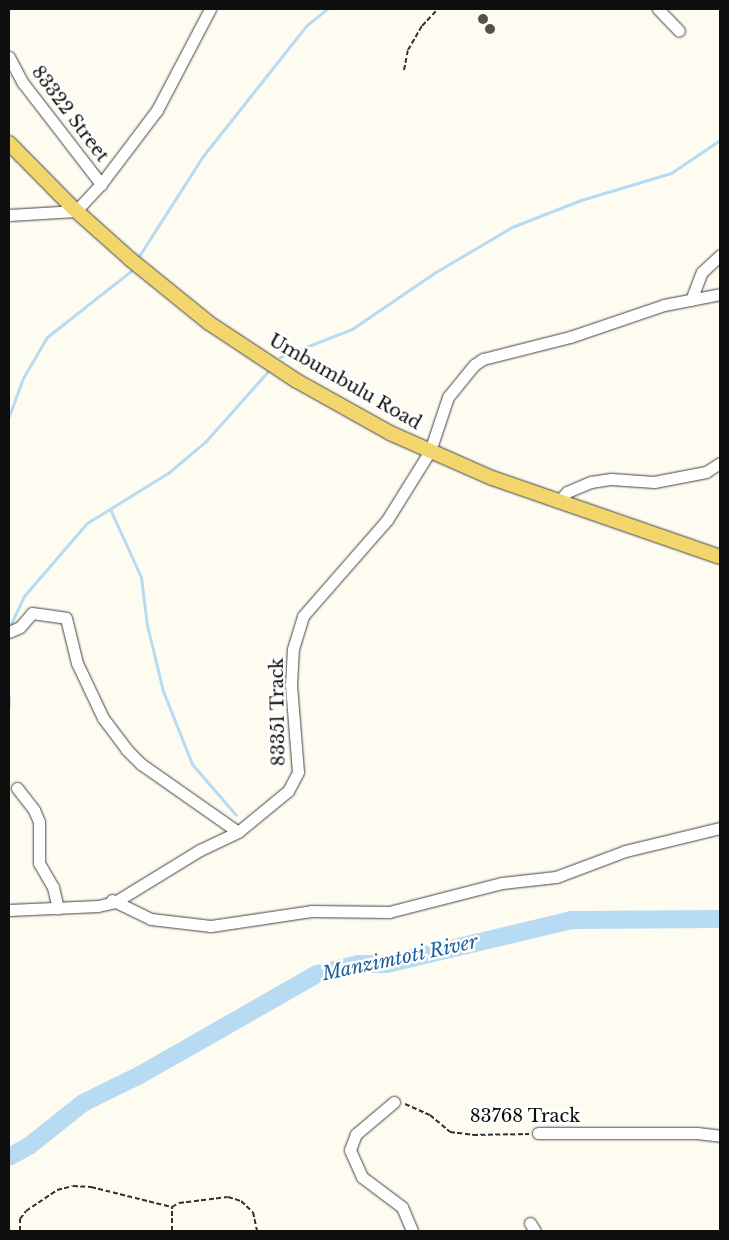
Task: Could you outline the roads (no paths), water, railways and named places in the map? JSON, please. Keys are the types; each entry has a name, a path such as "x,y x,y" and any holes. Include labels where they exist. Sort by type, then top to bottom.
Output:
{"main road":[{"name":"Umbumbulu Road","path":"9,142 76,211 209,323 297,381 390,433 430,451 558,502 720,557"}],"street":[{"path":"101,184 157,110 210,9"},
{"path":"658,9 679,31"},
{"name":"83322 Street","path":"9,58 23,83 101,184 76,211"},
{"path":"9,215 76,211"},
{"path":"691,300 702,272 720,255"},
{"name":"83351 Track","path":"9,910 98,906 131,894 200,850 238,832 288,791 298,772 290,685 293,649 303,616 387,520 430,451 448,397 474,365 483,359 691,300 720,294"},
{"path":"558,502 568,492 591,482 611,479 654,482 706,472 720,463"},
{"path":"9,632 20,627 32,613 66,618 77,663 103,718 126,749 141,764 238,832"},
{"path":"17,788 39,822 39,863 53,887 58,908"},
{"path":"112,900 151,919 204,926 233,925 312,911 389,912 502,884 556,877 625,851 720,828"},
{"path":"394,1102 356,1134 350,1150 362,1177 402,1207 412,1231"},
{"name":"83768 Track","path":"538,1133 697,1133 720,1136"}],"waterway":[{"path":"139,256 203,156 307,25 327,9"},
{"path":"280,357 352,329 434,273 512,227 581,200 671,173 720,140"},
{"path":"9,416 23,378 47,337 131,271"},
{"path":"9,628 24,596 87,523 168,473 206,441 269,370"},
{"path":"110,509 141,577 147,625 163,691 192,764 236,815"},
{"path":"9,697 9,705"},
{"name":"Manzimtoti River","path":"9,1157 29,1146 83,1103 140,1075 317,974 359,964 387,964 571,920 720,919"}]}
